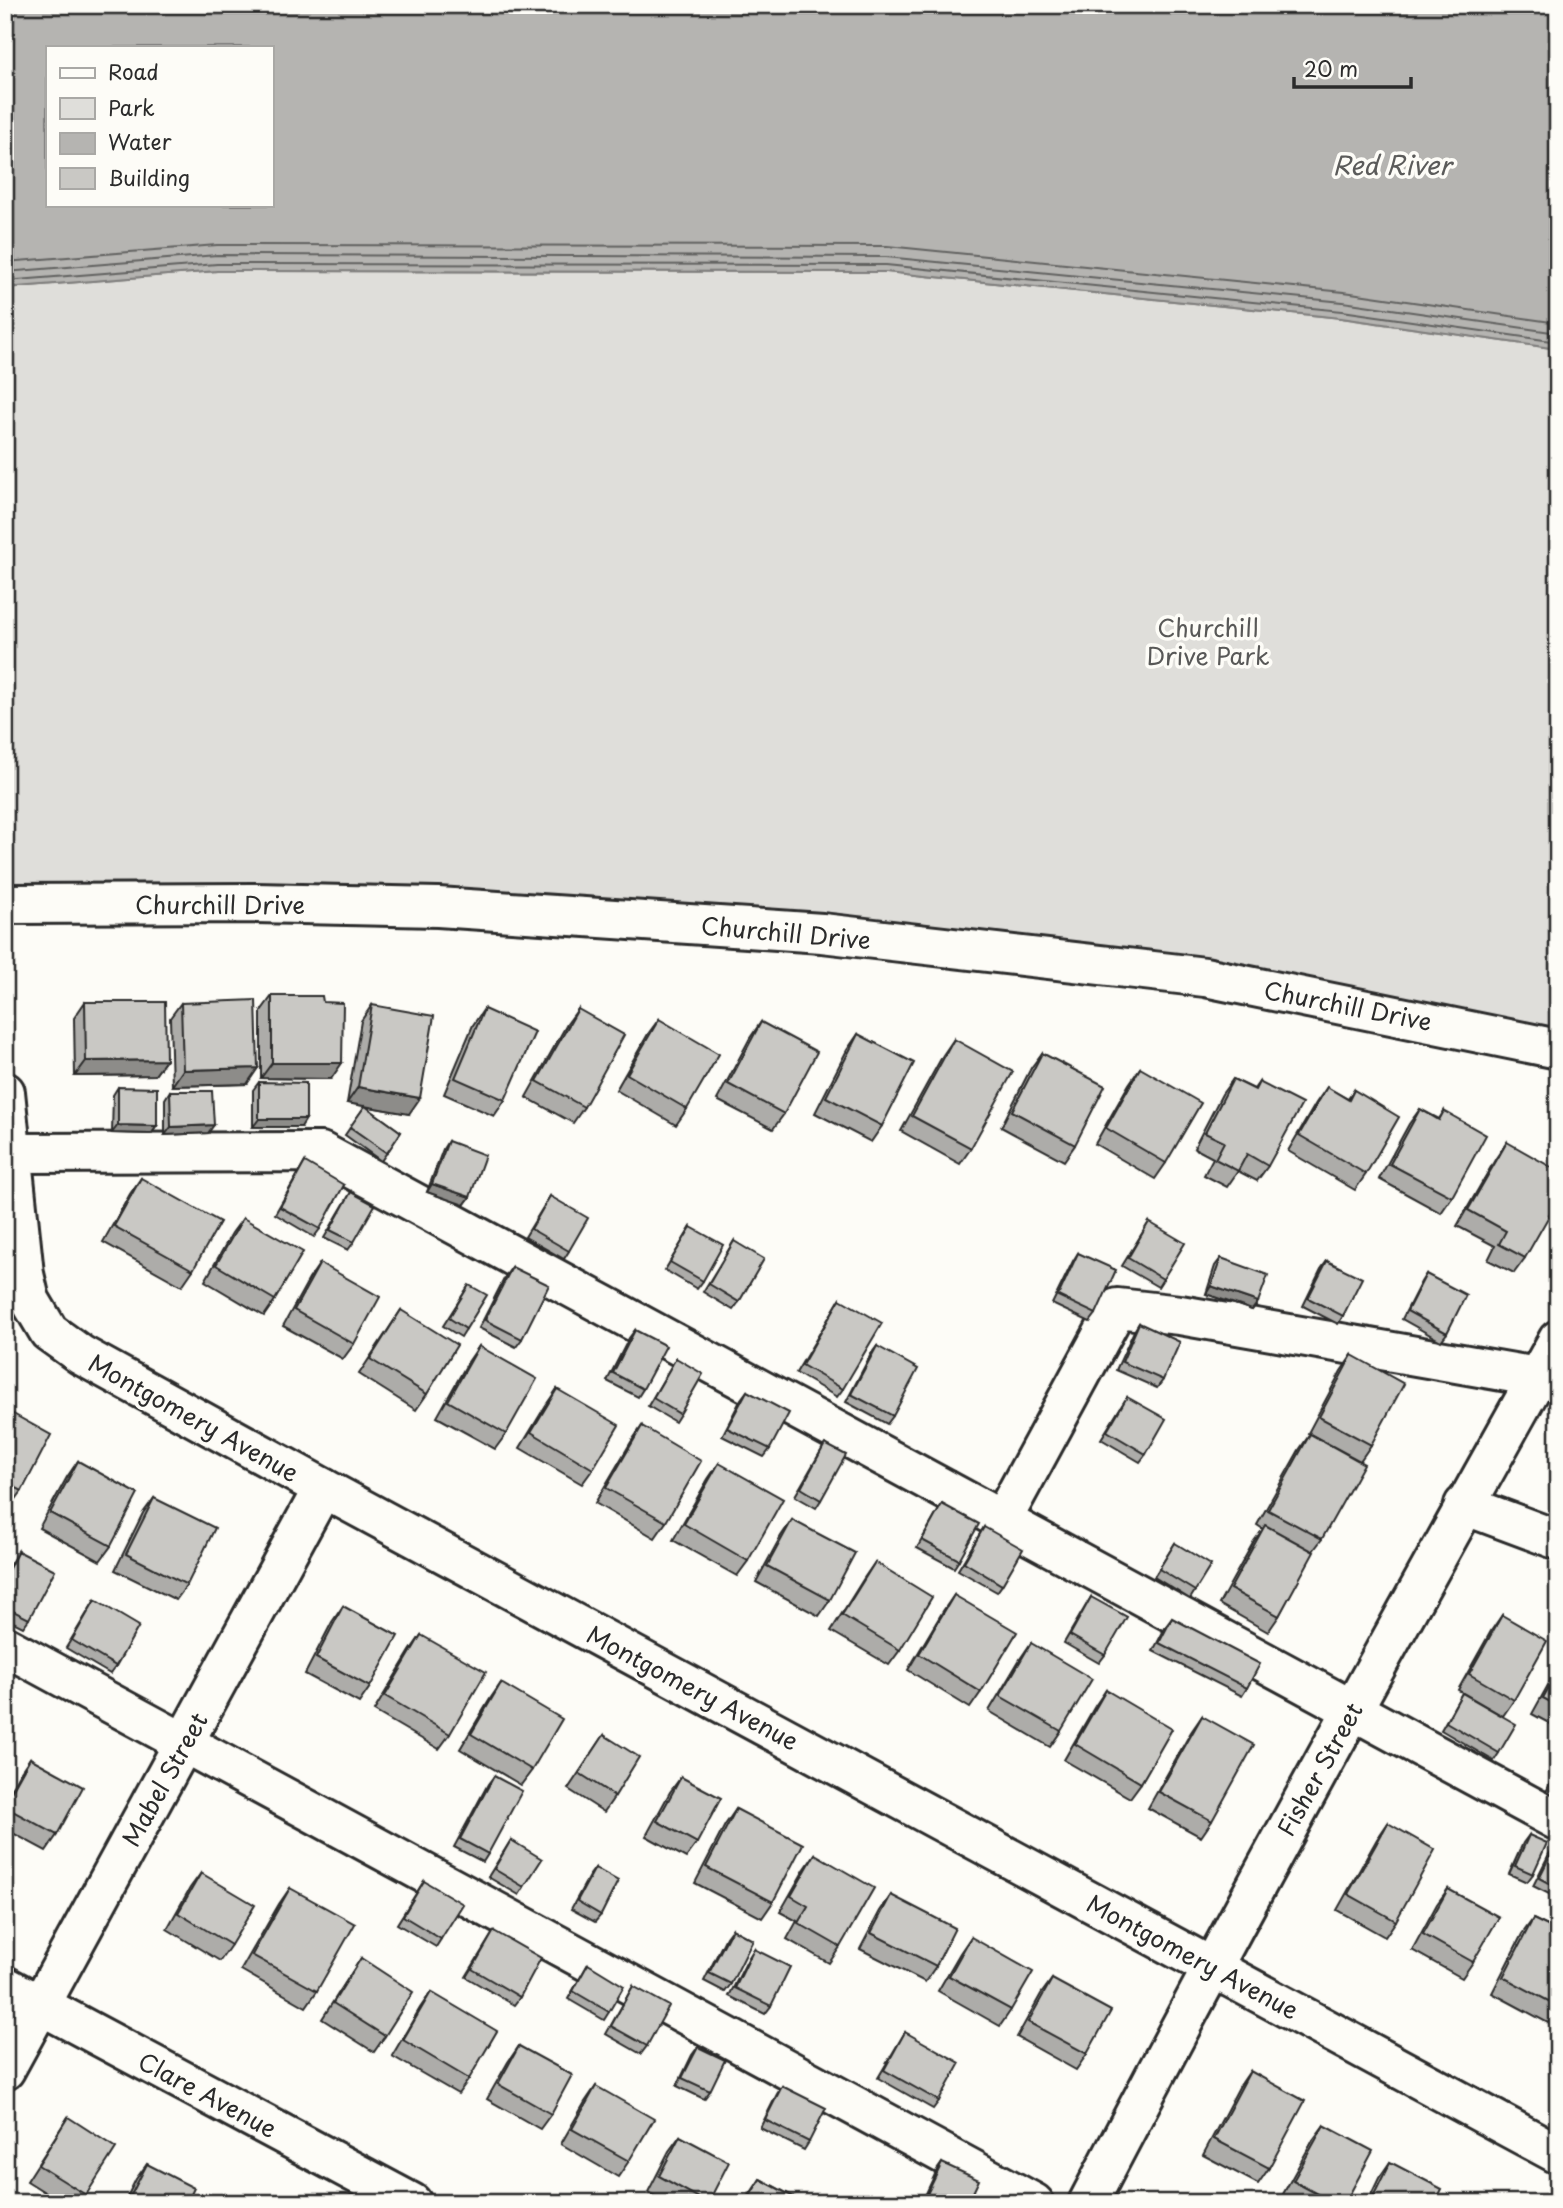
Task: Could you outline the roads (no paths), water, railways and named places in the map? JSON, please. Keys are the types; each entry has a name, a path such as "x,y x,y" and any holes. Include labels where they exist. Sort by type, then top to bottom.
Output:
{"street":[{"name":"Churchill Drive","path":"5,904 256,903 438,907 822,933 1205,977 1558,1049"},
{"name":"Montgomery Avenue","path":"5,1092 11,1153 12,1232 30,1300 49,1332 81,1355 1558,2154"},
{"path":"11,1153 321,1152 1558,1821"},
{"path":"1002,1520 1117,1308 1180,1315 1538,1377"},
{"name":"Fisher Street","path":"1088,2203 1211,1966 1464,1505 1558,1340"},
{"name":"Mabel Street","path":"5,2070 323,1488"},
{"path":"1464,1505 1558,1540"},
{"path":"5,1646 1034,2203"},
{"name":"Clare Avenue","path":"5,1986 411,2203"}],"water":[{"name":"Red River","path":"5,5 1558,5 1558,349 1341,318 886,272 217,271 5,288"}],"park label":[{"name":"Churchill Drive Park","path":"1208,641"}]}
